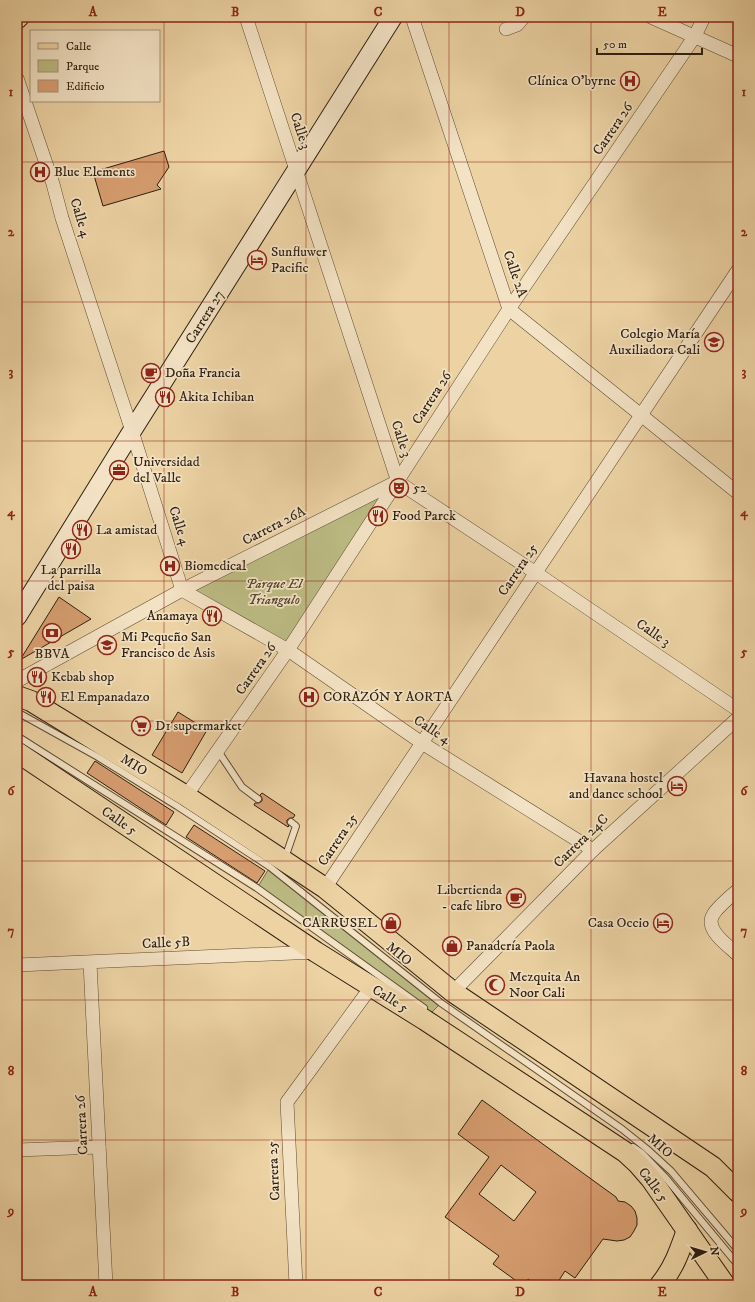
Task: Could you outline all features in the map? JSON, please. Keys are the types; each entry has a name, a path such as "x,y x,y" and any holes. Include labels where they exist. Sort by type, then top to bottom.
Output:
{"main road":[{"path":"17,696 31,701 186,796 325,888 453,992 713,1166 738,1192"},
{"name":"Calle 5","path":"17,752 316,952 425,1020 625,1152 644,1171 725,1285"},
{"path":"660,1285 675,1264 687,1230"}],"street":[{"path":"17,20 20,17"},
{"name":"Calle 3","path":"246,17 398,482 536,573 738,710"},
{"name":"Carrera 27","path":"17,617 132,431 393,17"},
{"name":"Calle 2A","path":"412,17 509,309 642,414 738,493"},
{"path":"506,29 517,25 524,17"},
{"path":"651,17 738,56"},
{"name":"Carrera 26","path":"186,796 288,650 509,309 695,36 704,17"},
{"name":"Calle 4","path":"17,78 182,590 288,650 422,743 593,850"},
{"name":"Carrera 25","path":"325,888 738,270"},
{"name":"Carrera 26A","path":"17,681 182,590 398,482"},
{"name":"Carrera 24C","path":"453,992 593,850 738,718"},
{"path":"738,890 713,915 711,925 717,936 738,955"},
{"name":"Calle 5B","path":"17,965 316,952"},
{"name":"Carrera 26","path":"90,963 106,1285"},
{"name":"Carrera 25","path":"296,1285 287,1102 371,987"},
{"path":"17,1150 99,1147"},
{"path":"713,1166 738,1183"}],"lane":[{"name":"MIO","path":"17,712 105,761 270,867 441,1004 622,1129 648,1149 671,1171 738,1250"},
{"name":"MIO","path":"17,736 257,888 431,1014"},
{"path":"218,751 242,787 258,799"},
{"path":"284,862 296,826 291,822"},
{"name":"MIO","path":"630,1145 642,1153 665,1177 738,1265"}],"green space":[{"name":"Parque El Triangulo","path":"398,482 288,650 182,590"},
{"path":"270,867 441,1003 431,1013 257,888"}],"building":[{"path":"164,151 169,167 157,185 161,189 103,206 93,172"},
{"name":"BBVA","path":"59,597 91,619 20,660"},
{"path":"178,712 207,730 182,773 152,755"},
{"path":"95,761 174,812 166,825 87,773"},
{"path":"262,793 295,815 293,818 287,820 288,827 254,805 255,803 262,801 260,795"},
{"path":"194,825 265,871 257,883 186,837"},
{"path":"482,1100 616,1197 618,1201 625,1202 631,1206 635,1211 637,1218 637,1225 634,1231 630,1237 624,1240 617,1241 603,1239 575,1278 565,1271 556,1285 537,1285 528,1279 524,1285 522,1285 493,1264 499,1256 445,1217 489,1157 458,1134","holes":["501,1165 536,1192 514,1221 479,1194"]}],"place":[{"name":"Clínica O'byrne","path":"630,81"},
{"name":"Blue Elements","path":"40,172"},
{"name":"Sunfluwer Pacific","path":"257,260"},
{"name":"Colegio María Auxiliadora Cali","path":"714,342"},
{"name":"Doña Francia","path":"151,373"},
{"name":"Akita Ichiban","path":"165,397"},
{"name":"Universidad del Valle","path":"119,470"},
{"name":"52","path":"399,488"},
{"name":"Food Parck","path":"378,516"},
{"name":"La amistad","path":"82,530"},
{"name":"La parrilla del paisa","path":"71,549"},
{"name":"Biomedical","path":"170,566"},
{"name":"Anamaya","path":"212,616"},
{"name":"BBVA","path":"52,633"},
{"name":"Mi Pequeño San Francisco de Asis","path":"107,645"},
{"name":"Kebab shop","path":"37,677"},
{"name":"El Empanadazo","path":"46,697"},
{"name":"CORAZÓN Y AORTA","path":"309,697"},
{"name":"D1 supermarket","path":"141,726"},
{"name":"Havana hostel and dance school","path":"677,786"},
{"name":"Libertienda - cafe libro","path":"516,898"},
{"name":"CARRUSEL","path":"391,923"},
{"name":"Casa Occio","path":"663,923"},
{"name":"Panadería Paola","path":"452,946"},
{"name":"Mezquita An Noor Cali","path":"495,985"}]}
